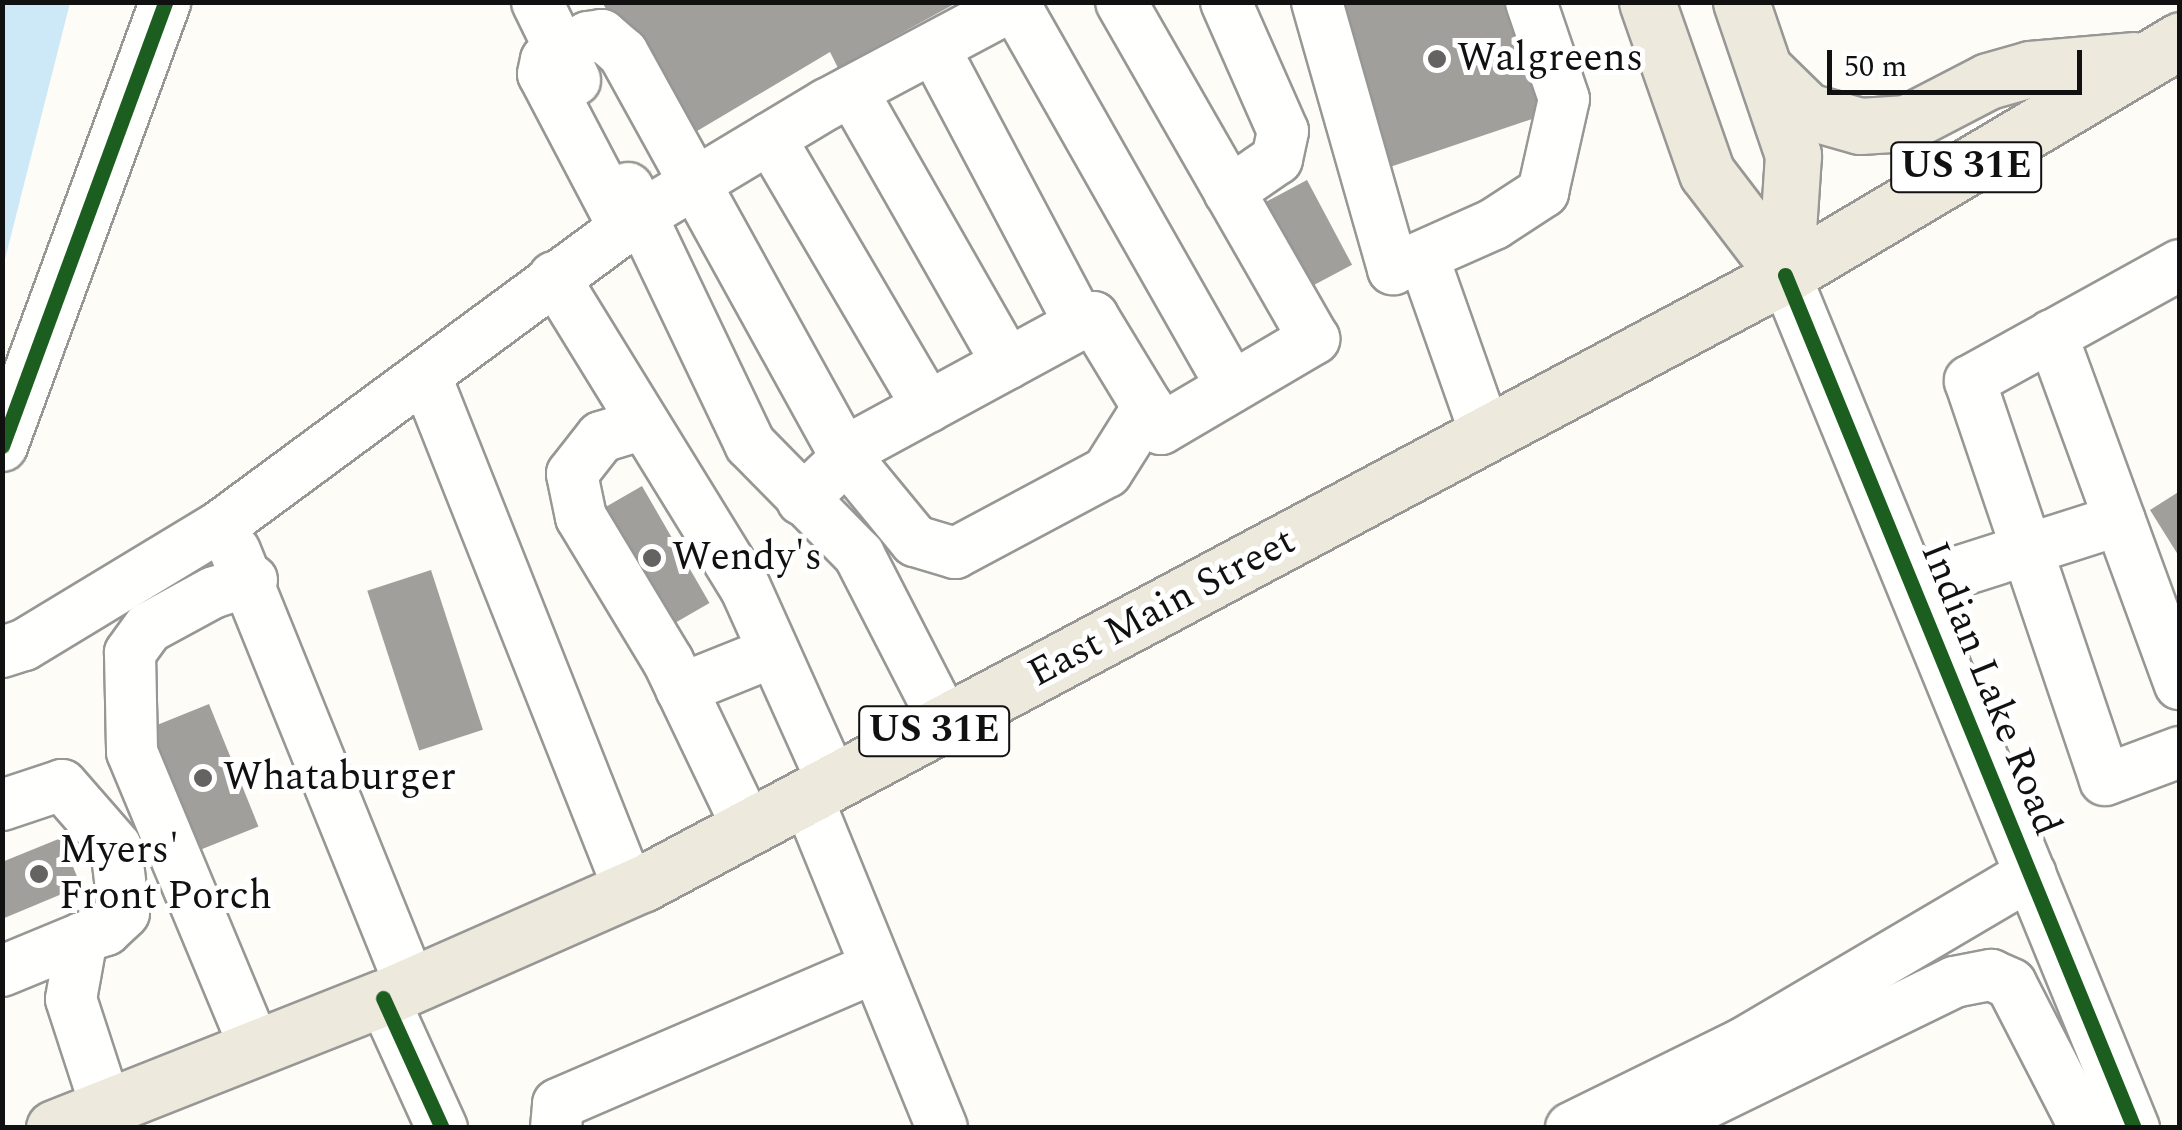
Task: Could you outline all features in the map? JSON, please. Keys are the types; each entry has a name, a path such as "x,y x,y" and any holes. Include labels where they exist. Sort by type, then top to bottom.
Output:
{"main road":[{"path":"1647,2 1707,173 1785,275"},
{"path":"1742,2 1793,155 1785,275"},
{"path":"1765,70 1807,110 1860,126 1907,123 1988,80 2030,69 2163,49"},
{"name":"East Main Street","path":"54,1128 111,1117 255,1048 397,992 630,889 1785,275 2163,49"}],"street":[{"path":"2,446 165,2"},
{"path":"537,2 633,221 750,444 859,555 946,724"},
{"path":"802,500 846,458 928,406 1093,317 1161,429 1314,339 1121,2"},
{"path":"1226,2 1283,131 1277,159 1229,192"},
{"path":"1316,2 1393,269 1424,259 1543,192 1564,99 1531,2"},
{"path":"2,652 24,645 219,527 633,221 852,91 1017,4 1232,387"},
{"path":"561,50 588,37 612,42 698,180 846,458 915,541 956,552 1107,472 1148,407"},
{"path":"934,48 1080,324"},
{"path":"852,91 1008,364"},
{"path":"770,138 928,406"},
{"path":"1424,259 1486,435"},
{"path":"2180,265 1970,381 2105,780 2180,752"},
{"name":"Indian Lake Road","path":"1785,275 2134,1128"},
{"path":"554,277 745,587 773,652 876,967 942,1128"},
{"path":"2052,335 2180,684"},
{"path":"426,376 630,889"},
{"path":"644,424 600,436 572,474 581,517 681,689 748,828"},
{"path":"1913,586 2120,520"},
{"path":"219,527 252,580 442,1128"},
{"path":"252,580 214,592 148,628 130,653 132,752 255,1048"},
{"path":"681,689 773,652"},
{"path":"2,805 62,785 116,847 125,889 124,913 106,930 5,971"},
{"path":"1571,1128 1742,1044 2031,874"},
{"path":"82,938 71,999 111,1117"},
{"path":"556,1128 558,1104 876,967"},
{"path":"5,971 37,976 71,999"},
{"path":"1655,1128 1954,982 1991,975 2011,984 2084,1128"}],"water":[{"path":"2,3 70,3 3,267"}],"building":[{"path":"602,2 958,2 838,68 830,52 682,140"},
{"name":"Walgreens","path":"1332,2 1504,2 1544,115 1384,169"},
{"path":"1307,180 1352,265 1301,292 1256,207"},
{"name":"Wendy's","path":"642,486 710,603 662,630 594,514"},
{"path":"2180,491 2180,558 2150,510"},
{"path":"431,570 483,730 419,750 367,591"},
{"name":"Whataburger","path":"209,704 258,826 195,852 146,729"},
{"name":"Myers' Front Porch","path":"61,838 81,886 2,919 2,862"}],"cycle path":[{"path":"2,446 165,2"},
{"path":"1785,275 2134,1128"},
{"path":"383,998 442,1128"}],"place":[{"name":"Walgreens","path":"1437,59"},
{"name":"Wendy's","path":"652,558"},
{"name":"Whataburger","path":"203,778"},
{"name":"Myers' Front Porch","path":"39,874"}]}
